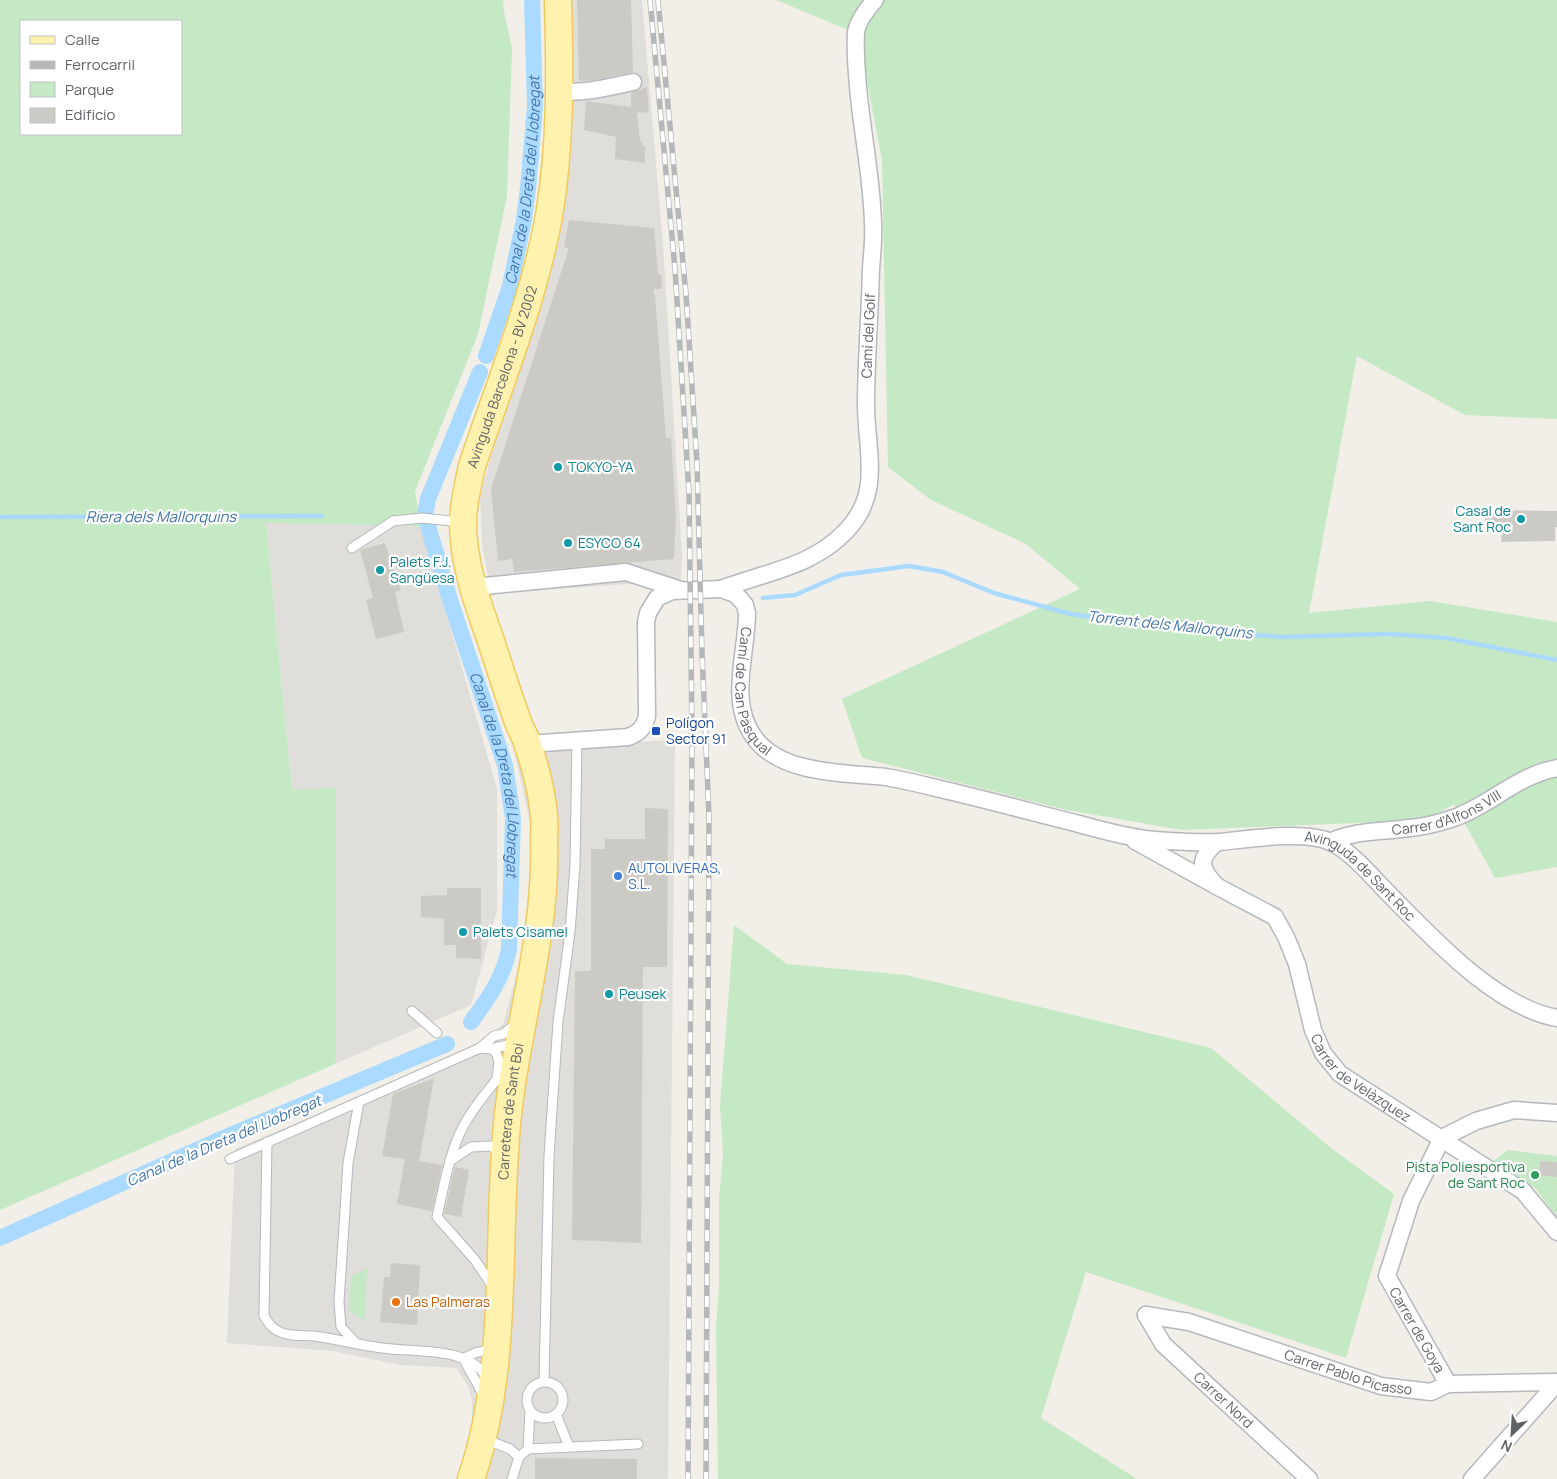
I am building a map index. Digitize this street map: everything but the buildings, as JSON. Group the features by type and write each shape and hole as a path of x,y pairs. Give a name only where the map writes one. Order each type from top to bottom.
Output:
{"main road":[{"name":"Avinguda Barcelona - BV 2002","path":"528,744 495,656 474,587 466,550 463,523 465,499 472,466 521,326 542,250 556,162 560,91 558,0"},
{"name":"Carretera de Sant Boi","path":"471,1479 482,1439 497,1348 504,1156 508,1111 538,932 545,863 544,818 539,785 528,744"}],"street":[{"name":"Camí del Golf","path":"721,589 751,578 795,566 820,552 846,531 856,518 864,504 869,488 871,472 866,406 873,224 859,106 856,31 861,19 875,0"},
{"path":"560,91 572,93 633,82"},
{"path":"474,587 626,572 681,590"},
{"path":"528,744 628,737 641,730 647,716 646,622 648,613 657,598 663,594 681,590 721,589"},
{"name":"Camí de Can Pasqual","path":"721,589 735,594 745,605 747,622 741,681 742,712 754,738 771,753 799,766 815,770 889,778 938,788 1127,836"},
{"name":"Carrer d'Alfons VIII","path":"1330,842 1346,835 1436,824 1454,818 1489,801 1520,780 1557,768"},
{"name":"Avinguda de Sant Roc","path":"1127,836 1167,842 1217,842 1258,838 1304,837 1330,842 1356,861 1415,921 1492,989 1523,1007 1545,1016 1557,1018"},
{"name":"Carrer de Velàzquez","path":"1127,836 1276,917 1297,964 1313,1030 1323,1053 1340,1074 1523,1191 1557,1232"},
{"name":"Carrer de Velàzquez","path":"1217,842 1204,856 1202,866 1205,873 1220,888"},
{"path":"1442,1138 1476,1121 1514,1110 1557,1113"},
{"name":"Carrer de Goya","path":"1442,1138 1412,1201 1386,1276 1448,1384"},
{"name":"Carrer Pablo Picasso","path":"1146,1315 1189,1322 1381,1386 1431,1392 1448,1384 1557,1383"},
{"name":"Carrer Nord","path":"1146,1315 1163,1344 1309,1479"},
{"path":"1472,1479 1557,1383"}],"lane":[{"path":"352,548 392,521 422,518 463,523"},
{"path":"544,1382 549,1156 558,1022 570,932 574,874 577,741"},
{"path":"412,1011 437,1033"},
{"path":"230,1159 480,1048 494,1036 502,1034 519,1040"},
{"path":"480,1048 491,1049 519,1040"},
{"path":"499,1298 475,1260 437,1217 450,1161 460,1134 497,1078 519,1040"},
{"path":"491,1049 496,1052 499,1062 497,1078"},
{"path":"355,1342 341,1327 340,1302 348,1163 359,1102"},
{"path":"267,1142 264,1316 274,1329 286,1335 355,1342 382,1348 433,1352 464,1358 479,1367 490,1398"},
{"path":"450,1161 471,1147 490,1146 504,1156"},
{"path":"464,1358 489,1348 497,1348"},
{"path":"464,1358 468,1370 490,1398"},
{"path":"544,1382 555,1385 562,1394 562,1404 556,1414 546,1418 540,1417 530,1410 527,1404 529,1392 538,1383 544,1382"},
{"path":"528,1450 530,1410"},
{"path":"556,1414 569,1447"},
{"path":"482,1439 510,1449 519,1457"},
{"path":"512,1479 519,1457 528,1450 638,1444"}],"shaded area":[{"path":"566,0 642,0 663,245 682,554 681,580 491,594 482,543 480,496 553,236"},
{"path":"266,523 421,526 497,789 497,910 471,1005 335,1064 335,789 292,790"},
{"path":"675,740 668,1479 456,1479 472,1435 472,1400 469,1388 456,1368 401,1365 332,1351 227,1343 235,1149 469,1051 503,1024 523,951 533,835 513,746 582,745"}],"green space":[{"path":"0,0 503,0 512,49 507,196 478,334 415,491 421,526 266,523 292,790 335,788 335,1064 0,1210"},
{"path":"776,0 1557,0 1557,419 1465,415 1357,356 1309,613 1430,601 1557,622 1557,867 1495,878 1454,804 1427,820 1182,830 1067,810 862,758 842,699 1080,589 1026,544 931,500 888,467 882,160 858,34"},
{"path":"734,925 787,964 906,975 1211,1048 1331,1148 1394,1194 1346,1358 1086,1272 1041,1418 1137,1479 718,1479 716,1327 719,1288 719,1199 723,1154 720,1105"},
{"name":"Pista Poliesportiva de Sant Roc","path":"1508,1150 1557,1156 1557,1217 1535,1188 1493,1161"},
{"path":"367,1268 365,1321 349,1311 351,1277"}],"waterway":[{"name":"Canal de la Dreta del Llobregat","path":"486,356 510,286 524,220 535,107 532,0"},
{"name":"Canal de la Dreta del Llobregat","path":"426,510 428,499 480,372"},
{"name":"Riera dels Mallorquins","path":"0,517 322,516"},
{"name":"Canal de la Dreta del Llobregat","path":"428,526 452,606 505,765 513,818 509,950 499,979 471,1022"},
{"name":"Torrent dels Mallorquins","path":"763,598 795,595 841,575 909,566 943,572 994,593 1071,614 1129,623 1203,632 1282,637 1389,634 1446,638 1557,660"},
{"name":"Canal de la Dreta del Llobregat","path":"0,1238 221,1139 447,1044"}],"railway":[{"path":"650,0 675,269 689,493 692,735 688,1479"},
{"path":"658,0 686,294 697,463 709,816 706,1479"}],"place":[{"name":"TOKYO-YA","path":"558,467"},
{"name":"Casal de Sant Roc","path":"1521,519"},
{"name":"ESYCO 64","path":"568,543"},
{"name":"Palets F.J. Sangüesa","path":"380,570"},
{"name":"Polígon Sector 91","path":"656,731"},
{"name":"AUTOLIVERAS, S.L.","path":"618,876"},
{"name":"Palets Cisamel","path":"463,932"},
{"name":"Peusek","path":"609,994"},
{"name":"Pista Poliesportiva de Sant Roc","path":"1535,1175"},
{"name":"Las Palmeras","path":"396,1302"}]}
